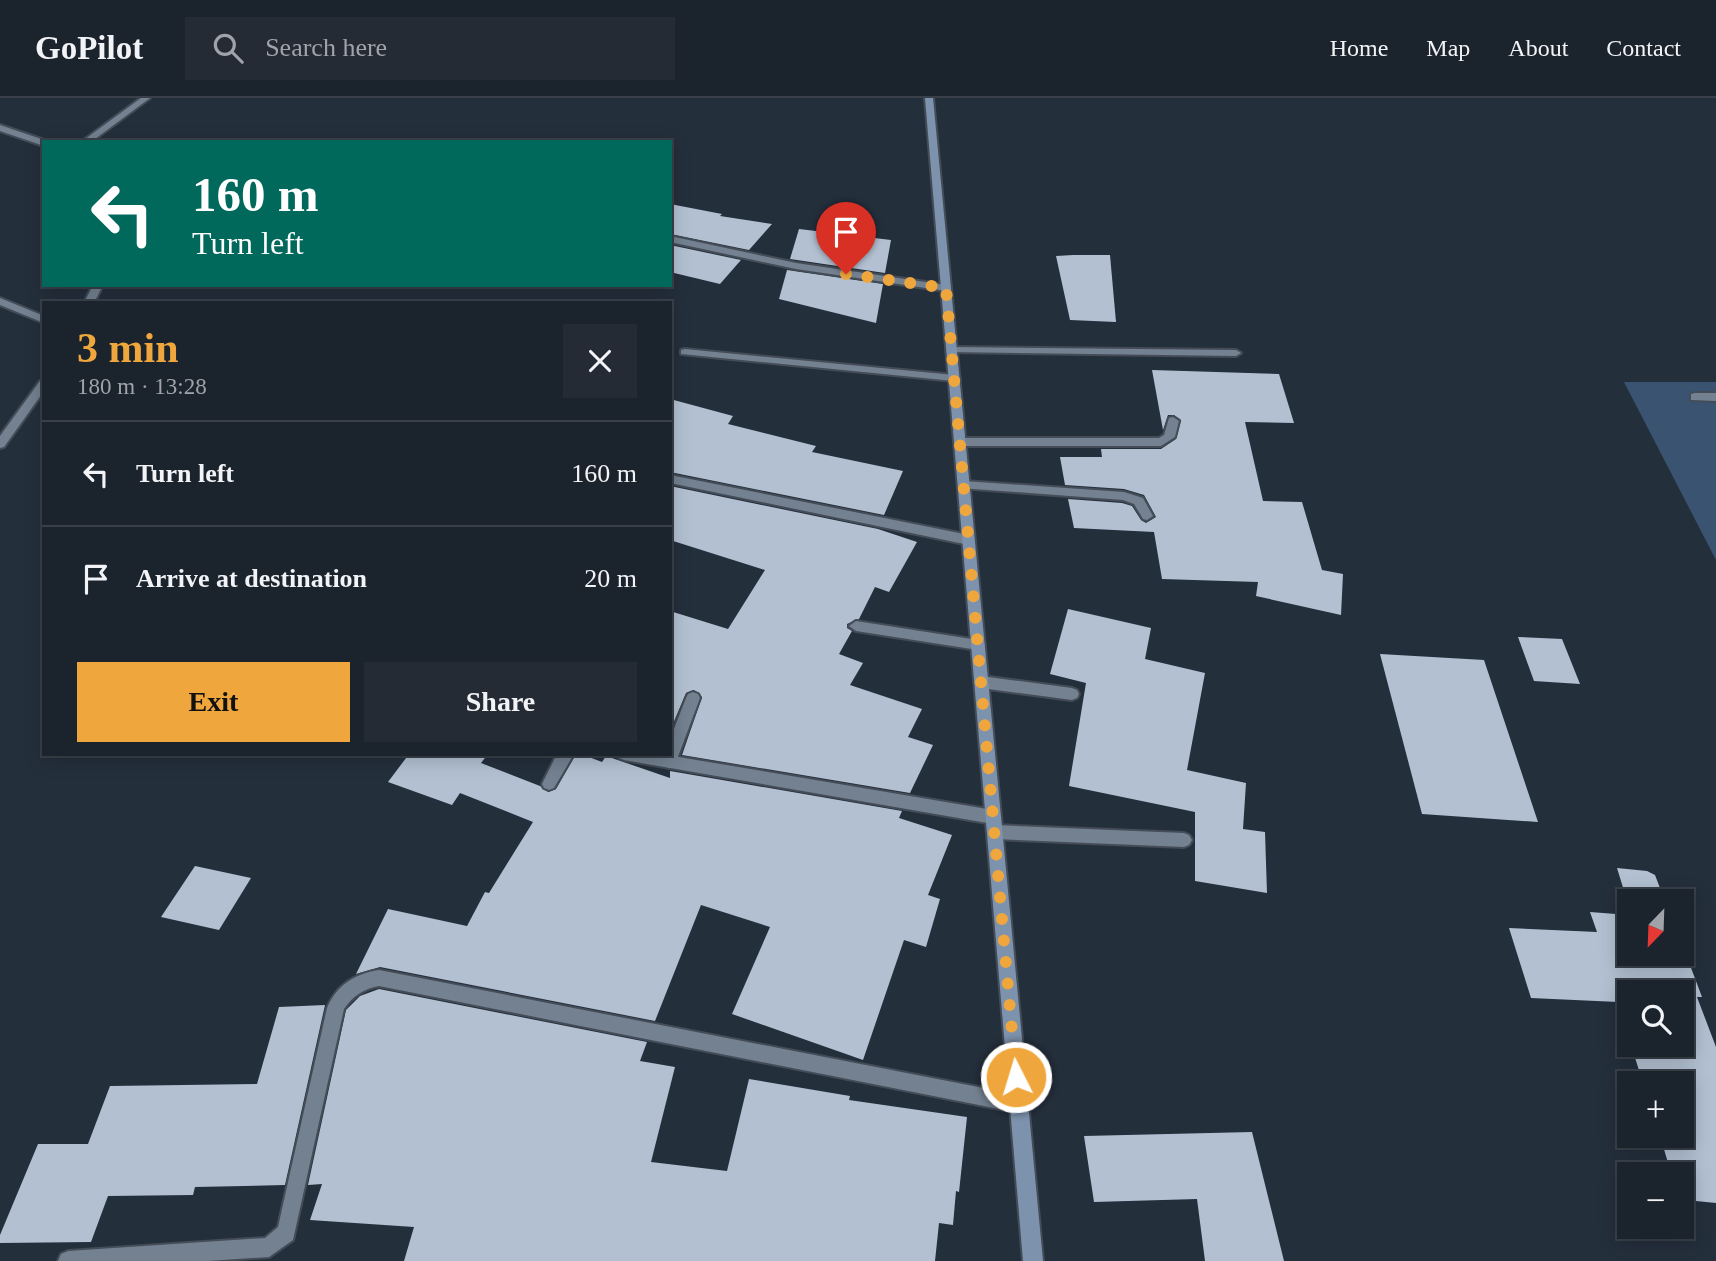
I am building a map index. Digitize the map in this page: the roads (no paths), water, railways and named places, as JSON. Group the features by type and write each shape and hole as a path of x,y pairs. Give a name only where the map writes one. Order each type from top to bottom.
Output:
{"main road":[{"path":"929,98 1033,1261"}],"street":[{"path":"88,140 146,98"},
{"path":"0,128 42,142"},
{"path":"672,239 796,266 946,288"},
{"path":"0,300 42,319"},
{"path":"951,350 1236,353"},
{"path":"685,352 954,378"},
{"path":"0,444 42,386"},
{"path":"1695,397 1716,397"},
{"path":"960,442 1161,442 1169,437 1173,421"},
{"path":"672,479 969,540"},
{"path":"964,485 1124,496 1139,501 1147,516"},
{"path":"856,626 978,645"},
{"path":"981,682 1072,694"},
{"path":"672,754 693,698"},
{"path":"550,784 564,756"},
{"path":"635,756 994,825 1184,840"},
{"path":"669,762 671,756"},
{"path":"68,1261 269,1247 286,1233 336,1008 346,991 368,979 393,980 1019,1104"}]}
